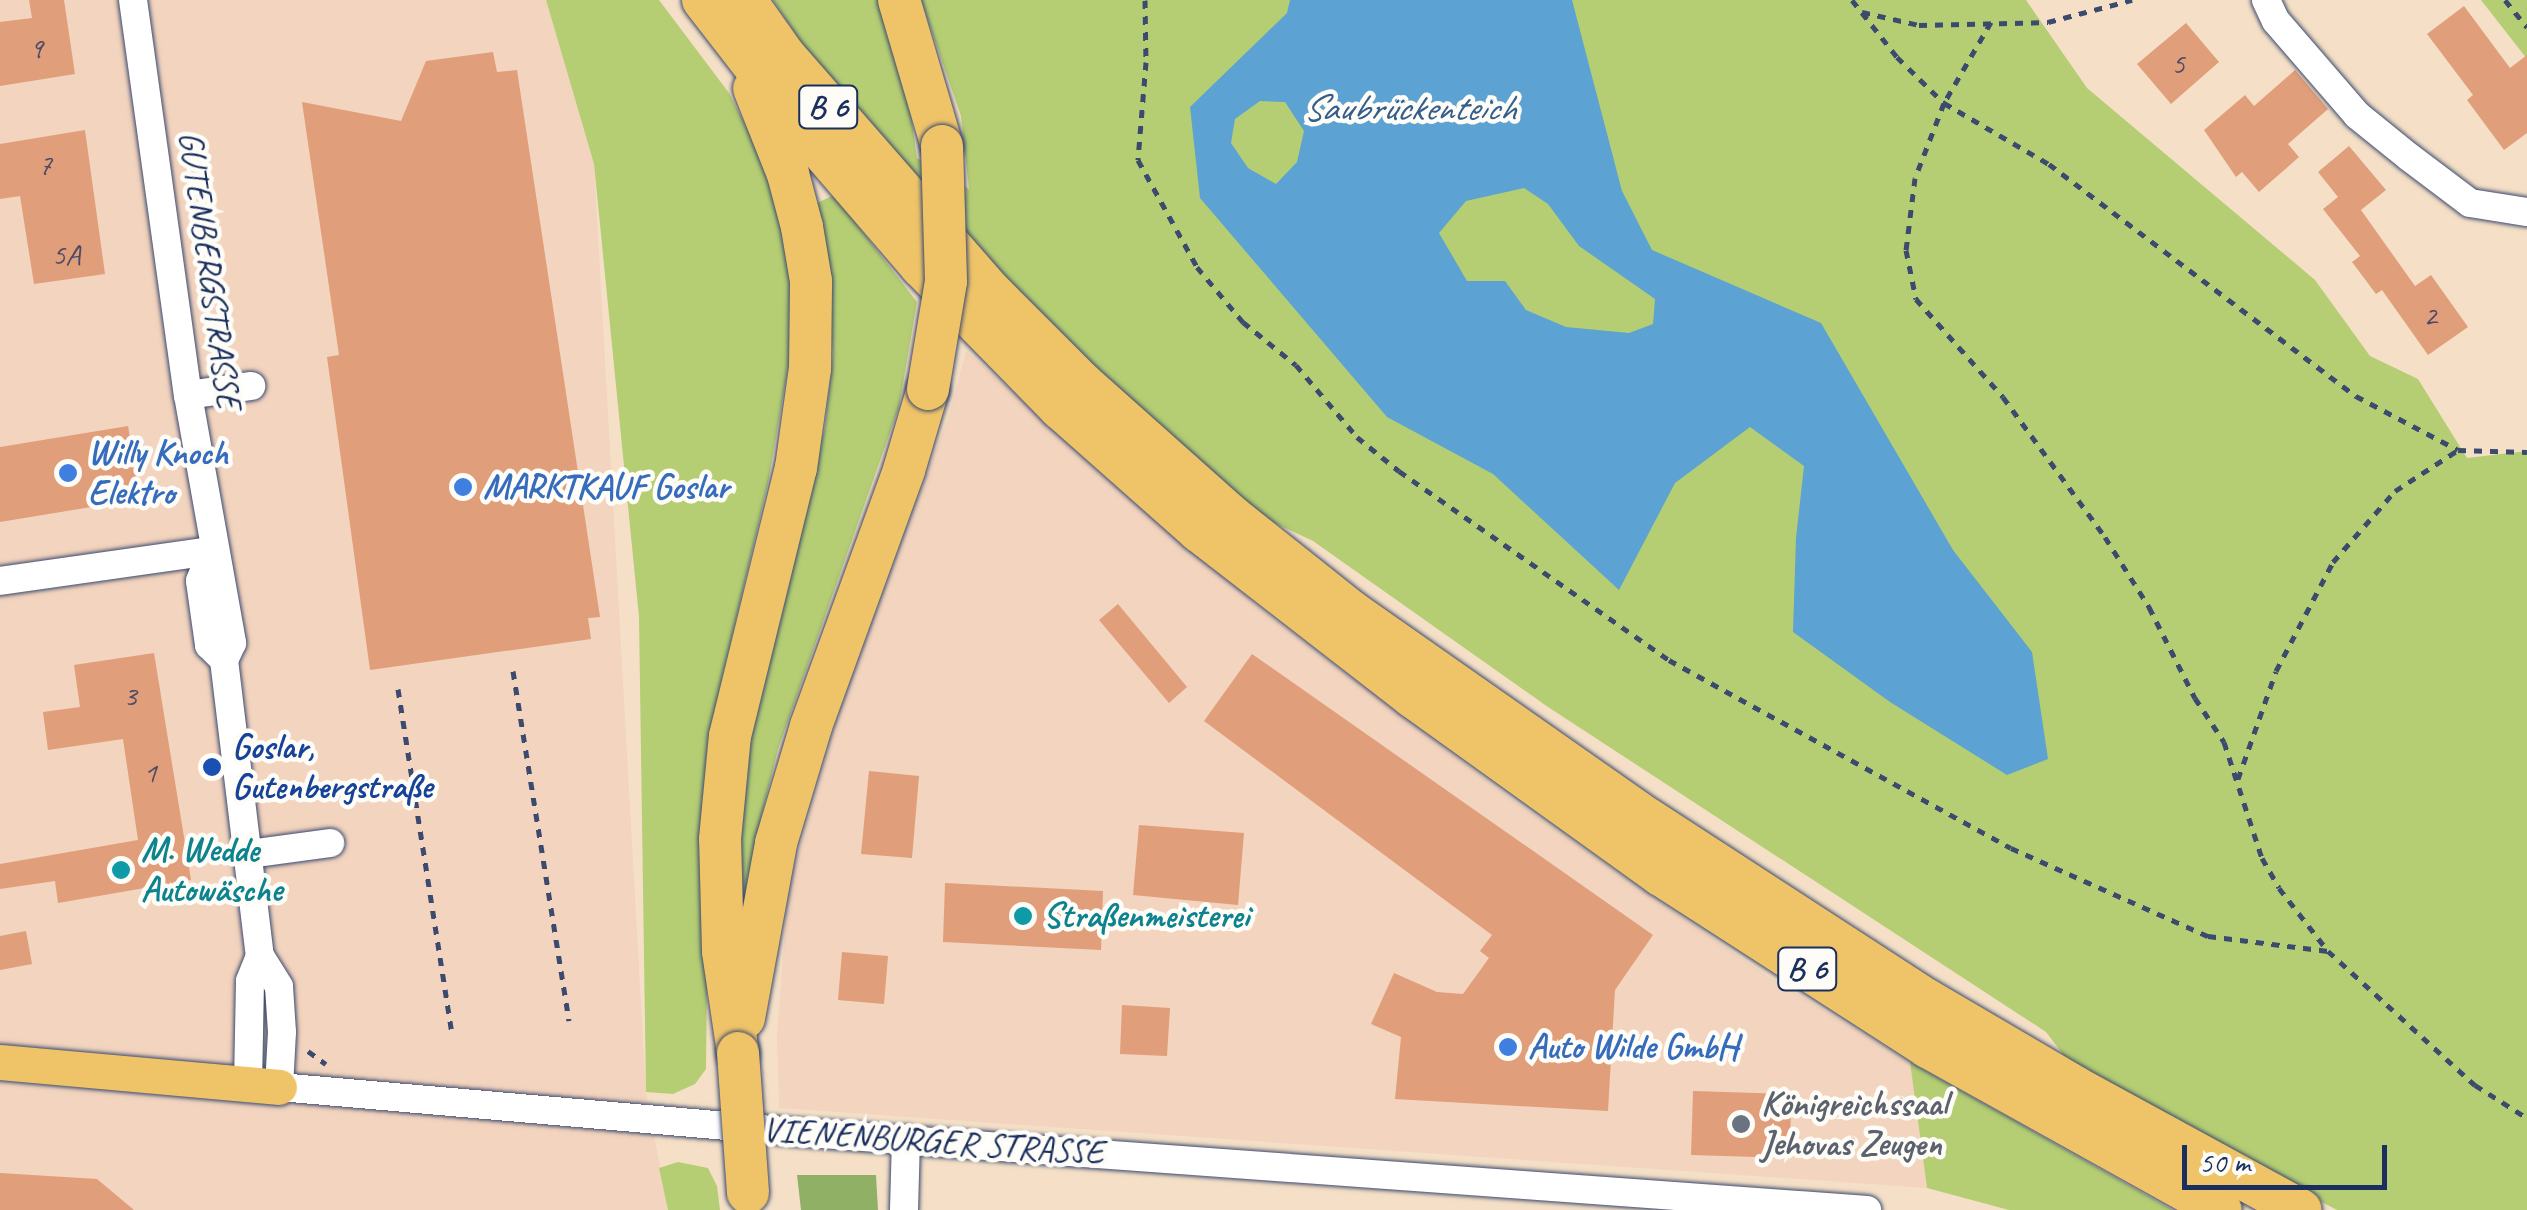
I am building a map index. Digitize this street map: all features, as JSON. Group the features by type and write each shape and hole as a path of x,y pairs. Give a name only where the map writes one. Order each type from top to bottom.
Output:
{"highway":[{"name":"B 6","path":"703,0 738,48 921,266 1060,408 1199,531 1336,639 1622,848 1894,1026 2222,1210"},
{"name":"B 6","path":"745,0 784,55 904,197 1004,306 1083,384 1186,476 1352,612 1633,809 1927,1000 2075,1087 2301,1210"},
{"path":"738,1052 781,826 810,726 904,470 928,389 946,281 942,146 900,0"},
{"path":"738,48 788,174 810,281 810,369 796,468 730,736 720,839 723,951 738,1052 748,1202"}],"main road":[{"name":"VIENENBURGER STRASSE","path":"0,1062 263,1085"}],"street":[{"name":"GUTENBERGSTRASSE","path":"133,0 188,395 212,550 224,577 232,643 224,660 260,956 250,981 263,1085"},
{"path":"2266,0 2276,22 2357,115 2470,203 2527,212"},
{"path":"188,395 251,386"},
{"path":"0,581 212,550"},
{"path":"249,854 330,842"},
{"name":"VIENENBURGER STRASSE","path":"263,1085 906,1139 1080,1140 1868,1210"},
{"path":"904,1210 906,1139"}],"path":[{"path":"1145,0 1146,62 1138,160 1196,267 1243,322 1296,365 1357,437 1399,471 1670,660 2011,848 2208,936 2328,951"},
{"path":"1852,0 1944,103 2048,164 2356,396 2458,450 2527,452"},
{"path":"1859,11 1918,25 2048,22 2132,0"},
{"path":"2505,0 2527,27"},
{"path":"1991,22 1944,103 1924,152 1908,214 1906,250 1916,298 2004,397 2105,536 2224,742 2262,858 2328,951 2475,1085 2527,1118"},
{"path":"2238,779 2276,671 2332,562 2395,491 2458,450"},
{"path":"513,671 568,1021"},
{"path":"398,689 452,1034"}],"shaded area":[{"path":"0,0 546,0 594,164 646,1092 668,1210 0,1210"},
{"path":"966,351 1261,609 1513,800 1769,977 1910,1062 1927,1188 779,1108 777,1035 788,889 854,660 949,416"}],"green space":[{"path":"546,0 659,0 729,93 769,171 790,244 793,339 768,483 710,730 706,1069 695,1084 673,1094 646,1092 639,617 594,164"},
{"path":"773,0 883,0 905,73 917,158 969,189 961,116 921,0 2026,0 2087,88 2315,280 2370,356 2418,379 2467,458 2527,451 2527,1210 2337,1210 2238,1158 2068,1061 2046,1032 1548,707 1313,541 1264,518 1134,406 972,246 802,44"},
{"path":"2481,0 2527,0 2527,59"},
{"path":"834,195 917,302 899,407 778,749 755,842 743,925 731,899 756,670 825,428 833,355 827,261 815,204"},
{"path":"1910,1062 2173,1210 2009,1210 1927,1188"},
{"path":"678,1162 708,1168 717,1186 720,1210 668,1210 659,1168"},
{"path":"797,1175 876,1175 878,1210 801,1210"}],"water":[{"name":"Saubrückenteich","path":"1290,0 1572,0 1622,191 1652,250 1821,323 1953,550 2032,652 2048,759 2007,775 1890,702 1793,632 1796,538 1804,466 1750,427 1675,483 1619,590 1493,474 1387,417 1200,198 1190,107 1287,13","holes":["1260,101 1285,102 1304,131 1297,162 1276,184 1248,168 1231,143 1235,119","1524,188 1548,204 1579,246 1655,299 1653,324 1629,333 1566,327 1526,310 1505,281 1467,281 1439,233 1466,201"]}],"building":[{"path":"29,0 64,0 75,74 0,86 0,22 32,18"},
{"path":"2464,6 2510,68 2527,55 2527,133 2504,150 2467,100 2473,95 2427,34"},
{"path":"2186,23 2219,62 2171,104 2137,64"},
{"name":"MARKTKAUF Goslar","path":"493,52 497,72 517,70 600,617 588,618 591,639 370,670 327,357 339,355 302,102 401,121 426,61"},
{"path":"2295,70 2328,109 2288,144 2299,157 2259,192 2242,172 2236,177 2204,130 2245,95 2254,106"},
{"path":"85,130 105,274 34,284 20,196 0,199 0,144"},
{"path":"2349,146 2386,190 2361,210 2415,286 2431,275 2468,327 2428,355 2382,290 2376,294 2352,262 2360,256 2323,209 2338,197 2318,172"},
{"name":"Willy Knoch Elektro","path":"128,426 140,499 0,522 0,447"},
{"path":"1118,604 1187,687 1169,703 1099,620"},
{"path":"154,653 191,880 58,903 55,881 0,889 0,864 138,840 123,739 48,750 43,712 80,707 74,665"},
{"path":"1252,654 1653,935 1615,990 1608,1111 1395,1099 1401,1037 1371,1024 1394,973 1437,992 1463,994 1489,958 1480,951 1492,935 1204,721"},
{"path":"869,771 919,776 912,858 861,854"},
{"path":"1139,825 1244,833 1238,905 1133,895"},
{"name":"Straßenmeisterei","path":"945,883 1103,891 1101,950 943,942"},
{"path":"26,931 32,964 0,970 0,936"},
{"path":"842,952 888,956 884,1004 838,1000"},
{"path":"1122,1005 1170,1008 1167,1056 1120,1054"},
{"name":"Königreichssaal Jehovas Zeugen","path":"1693,1091 1791,1094 1790,1158 1691,1155"},
{"path":"0,1173 97,1179 134,1210 0,1210"}],"place":[{"name":"Willy Knoch Elektro","path":"68,473"},
{"name":"MARKTKAUF Goslar","path":"463,487"},
{"name":"Goslar, Gutenbergstraße","path":"212,767"},
{"name":"M. Wedde Autowäsche","path":"121,870"},
{"name":"Straßenmeisterei","path":"1023,916"},
{"name":"Auto Wilde GmbH","path":"1508,1047"},
{"name":"Königreichssaal Jehovas Zeugen","path":"1741,1124"}]}
